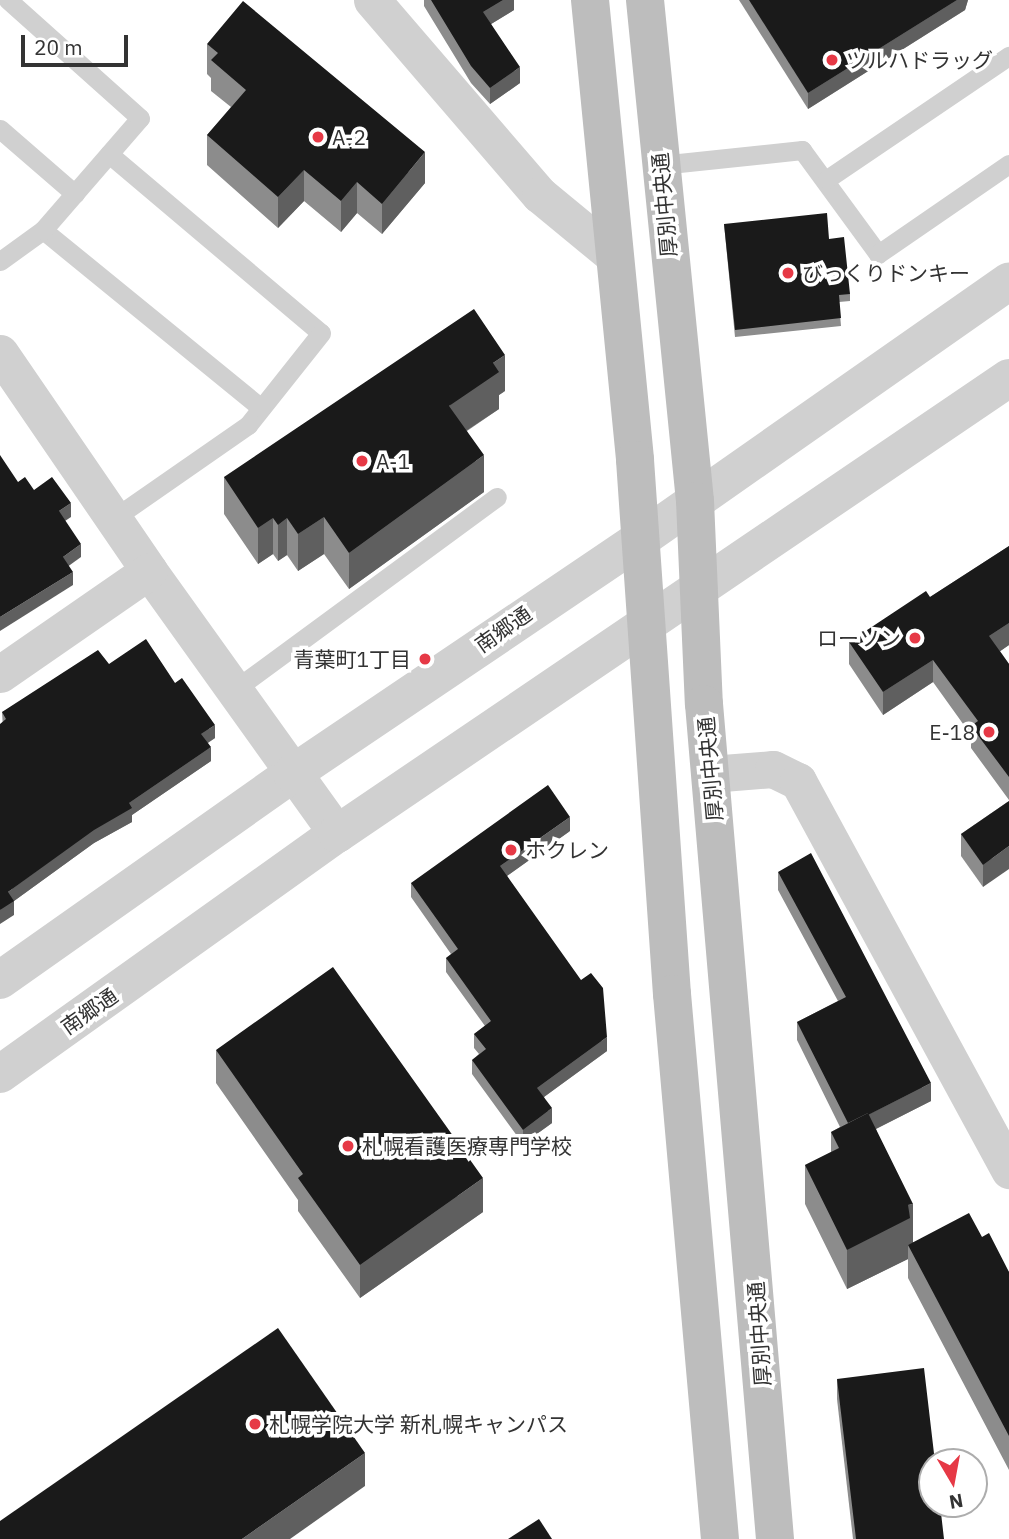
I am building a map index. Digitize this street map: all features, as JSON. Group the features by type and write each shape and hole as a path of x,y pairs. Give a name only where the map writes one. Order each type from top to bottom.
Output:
{"main road":[{"path":"590,0 641,539 672,995 720,1539"},
{"name":"厚別中央通","path":"645,0 695,501 710,774 775,1539"}],"street":[{"path":"372,0 540,195 614,256"},
{"name":"南郷通","path":"0,980 292,774 641,539 1009,281"},
{"path":"0,352 149,572 337,834"},
{"name":"南郷通","path":"0,1074 337,834 1009,378"},
{"path":"0,674 149,572"},
{"path":"710,774 773,769 798,781 1009,1170"}],"lane":[{"path":"0,261 43,230 140,118 8,0"},
{"path":"827,179 1009,56"},
{"path":"0,130 75,194"},
{"path":"660,165 802,150 827,179 878,254 1009,164"},
{"path":"109,154 321,333 248,425 113,519"},
{"path":"43,230 261,408"},
{"path":"234,690 497,497"}],"building":[{"path":"431,0 503,0 483,12 520,67 490,88 471,66"},
{"name":"ツルハドラッグ","path":"749,0 957,0 808,93"},
{"path":"243,1 425,152 382,204 357,182 341,201 304,170 278,197 207,135 246,90 211,60 218,53 207,44"},
{"name":"びっくりドンキー","path":"827,213 829,239 844,237 850,294 839,295 841,318 735,330 724,224"},
{"path":"474,309 505,355 493,363 499,372 449,406 484,455 349,553 324,517 298,534 287,518 278,525 273,518 258,528 224,477"},
{"path":"0,455 18,482 25,477 34,490 52,477 71,503 59,511 81,544 63,557 73,572 0,617"},
{"path":"1009,546 1009,623 989,636 1009,664 1009,777 971,726 978,721 933,660 883,692 849,642 926,591 930,597"},
{"path":"146,639 175,683 182,678 215,725 201,734 211,747 129,803 132,808 94,830 8,892 14,901 0,910 0,724 6,719 2,712 98,650 109,664"},
{"path":"548,785 570,817 500,866 581,980 591,973 603,988 607,1037 537,1088 552,1108 523,1130 472,1060 486,1049 474,1034 491,1021 446,958 458,949 411,883"},
{"path":"1009,801 1009,846 983,865 961,834"},
{"path":"811,853 931,1083 848,1123 797,1022 846,997 778,872"},
{"name":"札幌看護医療専門学校","path":"333,967 483,1178 360,1265 298,1178 303,1174 216,1050"},
{"path":"868,1113 913,1204 908,1205 910,1218 847,1250 805,1165 839,1148 831,1132"},
{"path":"969,1213 982,1237 989,1233 1009,1272 1009,1436 908,1245"},
{"name":"札幌学院大学 新札幌キャンパス","path":"278,1328 365,1453 242,1539 0,1539 0,1521"},
{"path":"924,1368 933,1448 918,1448 918,1518 942,1518 944,1539 856,1539 837,1379"},
{"path":"539,1519 552,1539 508,1539"}],"place":[{"name":"ツルハドラッグ","path":"832,60"},
{"name":"A-2","path":"318,137"},
{"name":"びっくりドンキー","path":"788,273"},
{"name":"A-1","path":"362,461"},
{"name":"ローソン","path":"915,638"},
{"name":"青葉町1丁目","path":"425,659"},
{"name":"E-18","path":"989,732"},
{"name":"ホクレン","path":"511,850"},
{"name":"札幌看護医療専門学校","path":"348,1146"},
{"name":"札幌学院大学 新札幌キャンパス","path":"255,1424"}]}
